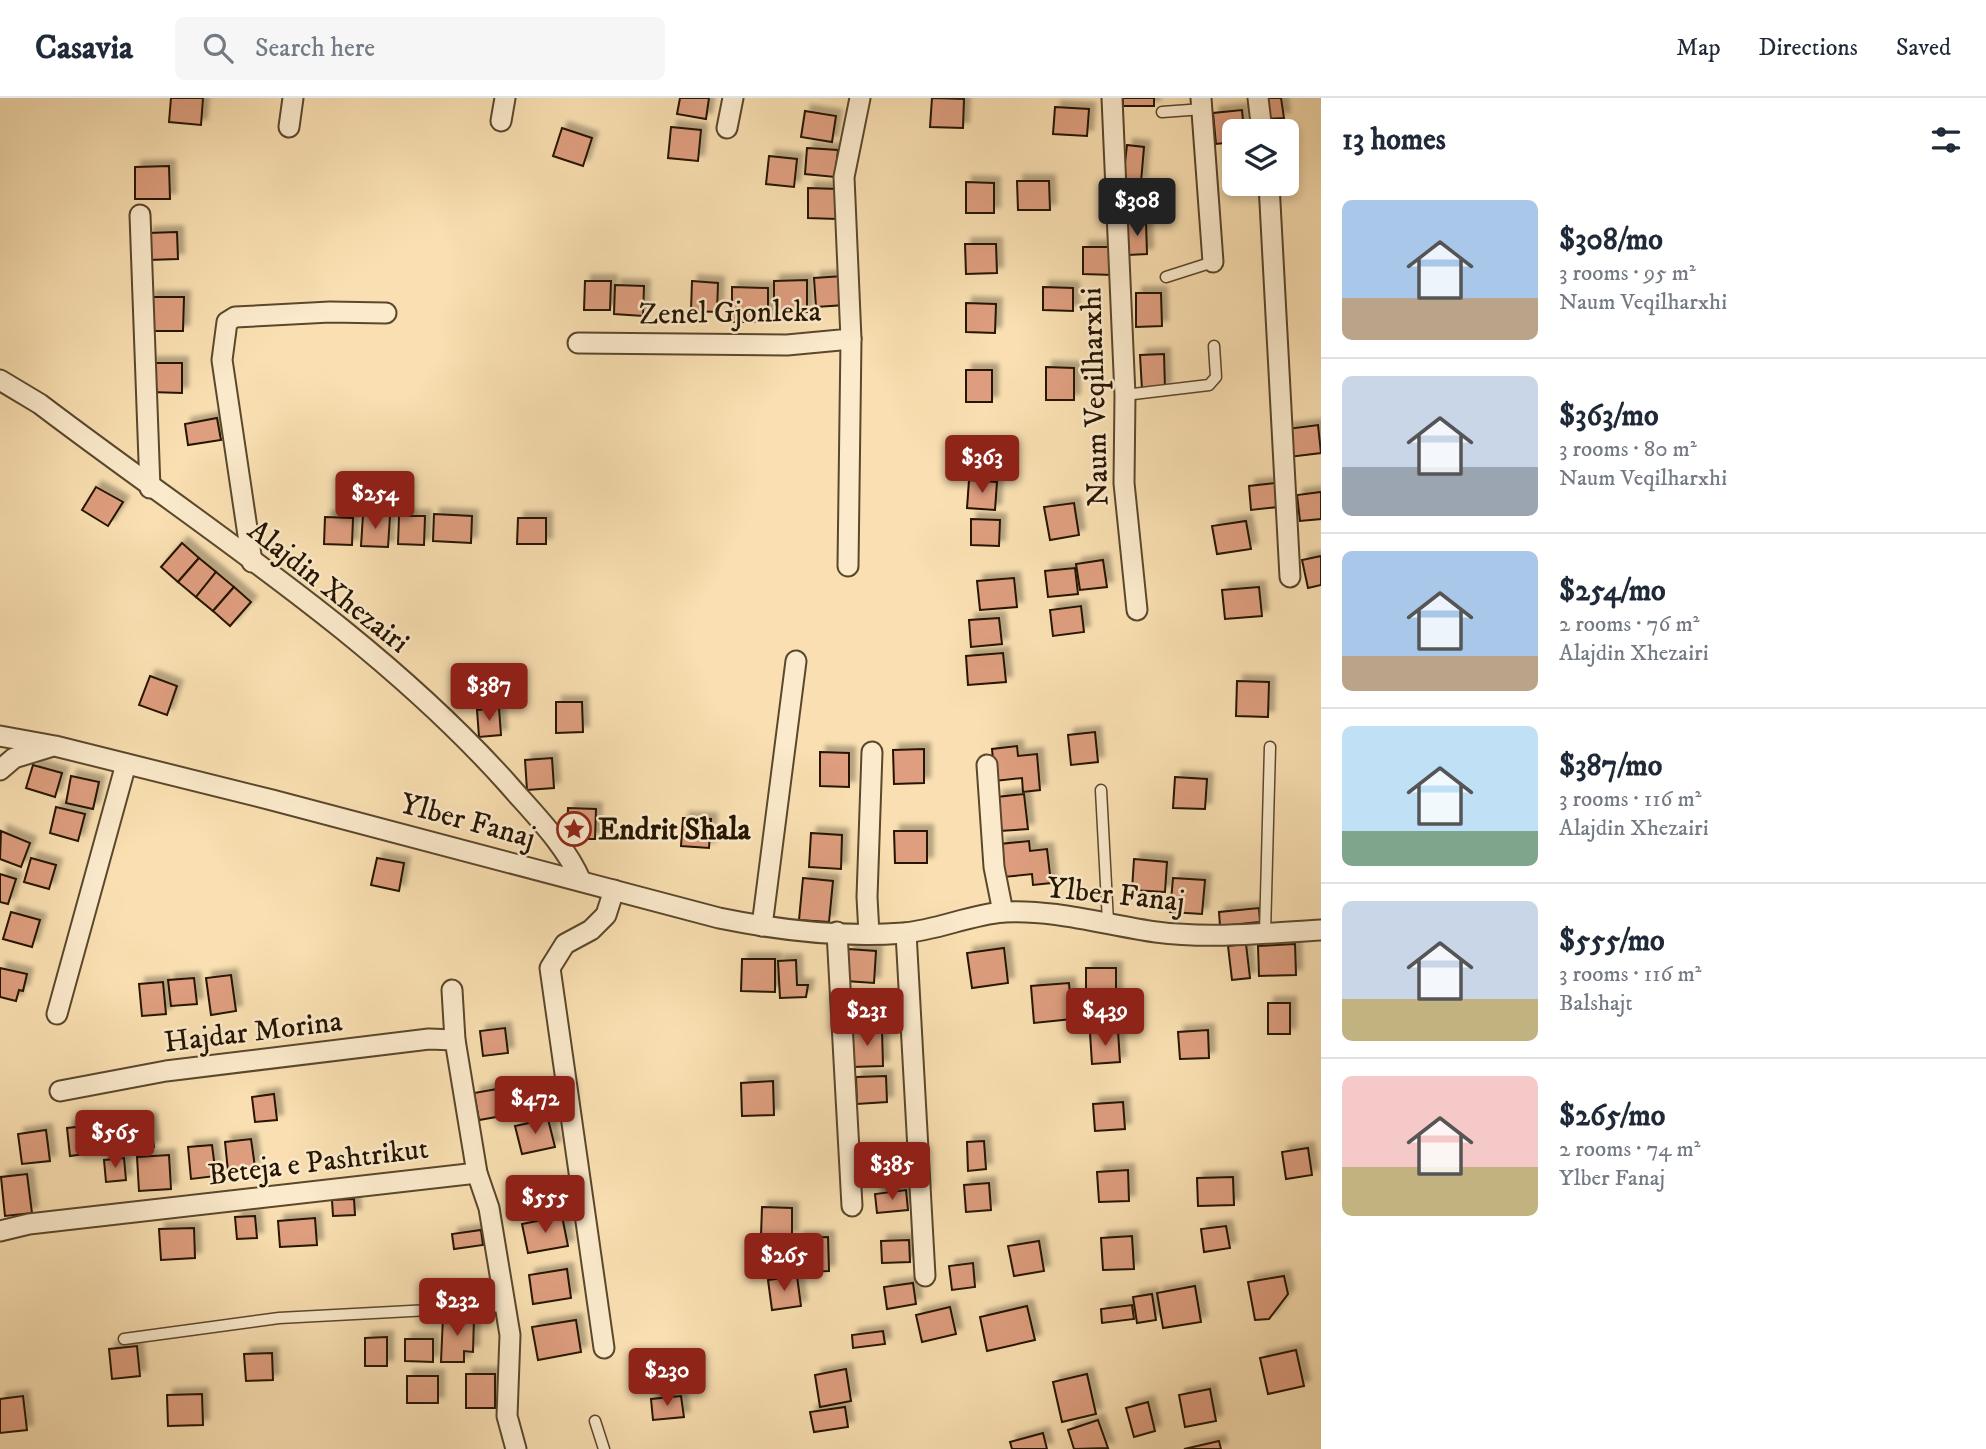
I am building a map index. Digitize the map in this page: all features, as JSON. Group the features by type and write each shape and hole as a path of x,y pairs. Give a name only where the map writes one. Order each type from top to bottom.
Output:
{"street":[{"path":"289,127 293,98"},
{"path":"501,121 505,98"},
{"path":"727,128 733,98"},
{"name":"Zenel Gjonleka","path":"578,343 787,345 851,339 844,177 860,98"},
{"name":"Naum Veqilharxhi","path":"1112,98 1125,395 1124,483 1137,610"},
{"path":"1258,98 1261,119"},
{"path":"1202,104 1213,262"},
{"path":"1270,196 1290,577"},
{"path":"140,215 150,488"},
{"path":"252,562 222,360 227,323 234,317 330,312 386,313"},
{"path":"848,566 851,339"},
{"name":"Alajdin Xhezairi","path":"0,380 40,404 150,488 331,619 410,687 488,762 567,853 581,880"},
{"path":"762,926 796,661"},
{"name":"Ylber Fanaj","path":"0,736 55,746 762,926 869,934 906,933 1003,912 1108,922 1158,932 1265,933 1321,930"},
{"path":"0,770 14,758 55,746"},
{"path":"869,934 867,897 872,752"},
{"path":"57,1014 126,764"},
{"path":"987,765 994,867 1003,912"},
{"path":"604,1348 550,968 565,944 591,930 606,915 614,890"},
{"path":"837,932 852,1206"},
{"path":"906,933 925,1276"},
{"path":"452,990 455,1040 477,1173 489,1208 510,1335 507,1416 516,1449"},
{"name":"Hajdar Morina","path":"60,1091 166,1070 429,1039 455,1040"},
{"name":"Beteja e Pashtrikut","path":"0,1231 29,1224 477,1173"}],"lane":[{"path":"1161,113 1202,104"},
{"path":"1166,277 1213,262"},
{"path":"1125,395 1209,385 1216,377 1213,346"},
{"path":"1265,933 1270,747"},
{"path":"1101,790 1108,922"},
{"path":"124,1339 279,1318 505,1306"},
{"path":"594,1421 604,1449"}],"building":[{"path":"171,98 203,98 201,125 169,122"},
{"path":"680,98 709,98 706,119 677,114"},
{"path":"932,98 964,99 963,128 930,127"},
{"path":"1123,98 1154,98 1154,106 1123,106"},
{"path":"1264,98 1281,98 1284,118 1266,119"},
{"path":"1055,107 1089,109 1087,136 1053,134"},
{"path":"1242,110 1243,119 1222,119 1222,143 1216,144 1213,113"},
{"path":"805,111 836,116 832,142 801,137"},
{"path":"671,127 701,130 698,161 668,158"},
{"path":"562,128 592,138 583,166 553,156"},
{"path":"1127,145 1144,147 1141,182 1123,180"},
{"path":"807,148 838,150 835,177 805,174"},
{"path":"769,156 797,159 794,187 766,184"},
{"path":"169,166 170,199 135,199 135,167"},
{"path":"1017,181 1049,181 1050,210 1018,210"},
{"path":"966,182 994,183 994,213 966,213"},
{"path":"1151,187 1153,204 1125,206 1123,189"},
{"path":"808,188 838,189 837,219 808,218"},
{"path":"1146,221 1147,254 1128,255 1127,222"},
{"path":"177,232 178,259 148,260 147,233"},
{"path":"965,244 996,244 997,273 966,274"},
{"path":"1083,247 1113,247 1113,275 1083,274"},
{"path":"844,276 845,305 816,307 814,278"},
{"path":"807,280 807,312 774,313 774,281"},
{"path":"585,281 611,281 610,310 584,310"},
{"path":"692,281 718,283 717,312 691,311"},
{"path":"615,285 644,286 643,316 614,314"},
{"path":"732,287 768,288 768,322 732,322"},
{"path":"1043,287 1073,288 1073,311 1043,310"},
{"path":"1136,293 1161,293 1162,326 1136,327"},
{"path":"149,297 184,297 183,331 149,331"},
{"path":"966,303 996,304 995,333 966,332"},
{"path":"1164,354 1165,389 1142,390 1140,355"},
{"path":"150,363 182,363 182,393 150,392"},
{"path":"1046,367 1074,368 1074,400 1046,400"},
{"path":"966,370 992,370 992,402 966,402"},
{"path":"217,418 221,440 188,445 185,424"},
{"path":"1318,425 1321,453 1289,457 1287,429"},
{"path":"969,480 997,482 995,510 967,508"},
{"path":"1275,483 1278,507 1251,510 1249,486"},
{"path":"96,487 123,502 108,526 82,510"},
{"path":"1321,492 1321,519 1300,521 1297,495"},
{"path":"1074,503 1079,535 1050,540 1044,507"},
{"path":"434,514 472,516 471,543 433,541"},
{"path":"363,515 390,516 388,547 361,546"},
{"path":"399,516 425,516 424,545 398,544"},
{"path":"325,517 353,518 352,545 324,544"},
{"path":"518,518 546,518 546,544 517,544"},
{"path":"971,519 1000,520 999,546 971,545"},
{"path":"1246,521 1251,549 1217,554 1212,526"},
{"path":"182,543 199,558 178,582 161,567"},
{"path":"1321,556 1321,585 1308,588 1302,560"},
{"path":"199,558 216,572 196,597 178,582"},
{"path":"1103,560 1107,587 1080,590 1076,564"},
{"path":"1075,568 1078,594 1048,597 1045,571"},
{"path":"216,572 234,587 213,611 196,597"},
{"path":"1014,578 1017,607 980,610 977,581"},
{"path":"234,587 251,602 230,626 213,611"},
{"path":"1259,587 1262,616 1225,619 1222,590"},
{"path":"1081,606 1084,632 1053,636 1050,610"},
{"path":"999,618 1002,644 971,647 969,620"},
{"path":"1003,653 1006,682 968,685 966,656"},
{"path":"150,676 177,686 167,715 139,705"},
{"path":"1237,681 1269,682 1268,717 1236,716"},
{"path":"556,702 582,702 583,732 556,733"},
{"path":"499,708 501,735 479,737 477,710"},
{"path":"1095,732 1098,762 1071,765 1068,735"},
{"path":"1017,746 1018,756 1037,754 1040,790 1023,792 1022,778 995,781 992,749"},
{"path":"924,749 924,783 894,784 893,750"},
{"path":"820,752 849,753 849,787 820,786"},
{"path":"552,758 554,788 527,790 525,760"},
{"path":"33,765 62,773 55,797 26,788"},
{"path":"71,776 99,782 93,809 66,803"},
{"path":"1175,777 1207,779 1205,809 1173,808"},
{"path":"1024,794 1028,829 1000,831 997,797"},
{"path":"56,807 85,814 78,841 50,833"},
{"path":"568,808 596,809 595,839 567,839"},
{"path":"683,818 711,819 709,848 681,846"},
{"path":"1,831 30,843 21,867 0,859"},
{"path":"894,831 927,831 927,863 895,863"},
{"path":"811,833 842,835 841,869 809,867"},
{"path":"1029,841 1030,851 1047,849 1051,883 1033,885 1032,874 1004,877 1000,844"},
{"path":"31,858 56,865 49,889 24,882"},
{"path":"377,858 404,863 399,891 371,885"},
{"path":"1134,859 1167,862 1165,892 1132,890"},
{"path":"0,874 16,879 8,904 0,902"},
{"path":"803,878 833,881 829,922 799,920"},
{"path":"1173,878 1205,880 1202,914 1170,912"},
{"path":"1259,908 1260,922 1220,926 1219,912"},
{"path":"11,912 40,920 32,947 3,939"},
{"path":"1246,944 1250,978 1232,980 1228,946"},
{"path":"1295,944 1296,975 1259,976 1258,946"},
{"path":"1004,948 1008,983 972,988 967,953"},
{"path":"848,949 876,951 874,983 846,981"},
{"path":"742,959 775,959 775,992 741,991"},
{"path":"796,960 797,985 808,985 806,997 780,998 778,961"},
{"path":"0,968 27,974 23,991 19,990 16,1001 0,997"},
{"path":"1086,968 1116,968 1116,999 1086,999"},
{"path":"231,975 236,1011 211,1015 206,978"},
{"path":"194,978 197,1004 171,1006 168,980"},
{"path":"163,982 166,1014 142,1016 139,984"},
{"path":"1069,983 1072,1019 1034,1023 1031,986"},
{"path":"1268,1003 1290,1003 1290,1034 1268,1034"},
{"path":"505,1028 508,1053 483,1056 480,1031"},
{"path":"882,1029 883,1066 852,1067 850,1030"},
{"path":"1208,1030 1209,1058 1180,1059 1178,1032"},
{"path":"1118,1031 1120,1062 1092,1064 1090,1033"},
{"path":"886,1076 887,1102 857,1104 856,1077"},
{"path":"773,1081 774,1115 742,1116 741,1083"},
{"path":"503,1088 508,1115 479,1120 474,1093"},
{"path":"274,1094 277,1120 255,1122 252,1097"},
{"path":"1123,1102 1125,1129 1095,1131 1093,1104"},
{"path":"150,1119 154,1147 122,1152 118,1124"},
{"path":"548,1119 555,1147 522,1154 515,1126"},
{"path":"96,1125 99,1152 70,1156 67,1128"},
{"path":"46,1130 50,1161 22,1164 18,1134"},
{"path":"251,1139 255,1167 228,1171 225,1142"},
{"path":"984,1141 986,1169 968,1171 967,1142"},
{"path":"212,1145 216,1176 191,1179 188,1147"},
{"path":"1308,1148 1312,1175 1286,1179 1282,1152"},
{"path":"169,1155 171,1189 139,1191 137,1157"},
{"path":"124,1158 126,1180 106,1182 104,1160"},
{"path":"1128,1170 1129,1201 1099,1202 1097,1172"},
{"path":"27,1174 32,1213 5,1216 1,1177"},
{"path":"1233,1177 1234,1205 1198,1206 1197,1178"},
{"path":"989,1183 991,1210 966,1212 964,1185"},
{"path":"906,1190 908,1210 877,1213 875,1194"},
{"path":"354,1199 355,1215 333,1216 332,1200"},
{"path":"762,1207 792,1208 792,1236 761,1236"},
{"path":"255,1216 257,1238 237,1239 235,1217"},
{"path":"562,1216 568,1246 528,1253 522,1224"},
{"path":"315,1218 317,1245 280,1247 278,1221"},
{"path":"1226,1226 1230,1248 1204,1252 1201,1229"},
{"path":"194,1228 195,1258 161,1260 159,1229"},
{"path":"481,1230 483,1245 454,1249 452,1234"},
{"path":"1132,1236 1134,1269 1103,1270 1101,1238"},
{"path":"828,1237 829,1271 799,1272 798,1238"},
{"path":"909,1240 910,1262 882,1263 881,1241"},
{"path":"1039,1241 1044,1271 1014,1276 1008,1246"},
{"path":"973,1263 975,1287 952,1290 949,1266"},
{"path":"567,1269 571,1298 533,1304 529,1275"},
{"path":"797,1276 801,1306 772,1310 768,1280"},
{"path":"1284,1276 1288,1294 1269,1319 1255,1320 1248,1282"},
{"path":"913,1283 916,1304 887,1309 884,1287"},
{"path":"1195,1286 1201,1322 1163,1328 1157,1293"},
{"path":"1152,1294 1156,1320 1137,1323 1133,1297"},
{"path":"1132,1305 1134,1319 1102,1323 1101,1309"},
{"path":"1027,1306 1035,1340 987,1351 980,1317"},
{"path":"950,1307 956,1334 922,1342 916,1315"},
{"path":"443,1316 474,1317 473,1352 464,1351 464,1362 441,1362"},
{"path":"576,1320 581,1352 538,1360 532,1327"},
{"path":"883,1331 885,1344 853,1348 852,1335"},
{"path":"387,1337 387,1366 365,1366 365,1338"},
{"path":"405,1339 433,1339 433,1362 405,1361"},
{"path":"137,1346 140,1376 112,1379 109,1349"},
{"path":"1296,1350 1304,1386 1268,1394 1260,1358"},
{"path":"272,1353 273,1380 246,1381 244,1354"},
{"path":"846,1369 851,1401 820,1407 815,1375"},
{"path":"466,1374 495,1374 495,1408 466,1408"},
{"path":"1087,1374 1096,1414 1062,1422 1053,1382"},
{"path":"407,1376 438,1376 438,1403 407,1403"},
{"path":"1210,1389 1216,1421 1185,1427 1179,1395"},
{"path":"202,1394 203,1425 168,1426 167,1395"},
{"path":"23,1396 27,1430 0,1433 0,1399"},
{"path":"681,1396 684,1417 653,1420 651,1399"},
{"path":"1148,1402 1155,1431 1134,1437 1126,1408"},
{"path":"845,1407 848,1427 814,1432 810,1412"},
{"path":"1098,1420 1108,1448 1074,1449 1068,1430"},
{"path":"1043,1433 1047,1449 1012,1449 1010,1442"},
{"path":"1219,1441 1221,1449 1184,1449"}],"place":[{"name":"Endrit Shala","path":"574,829"}]}
